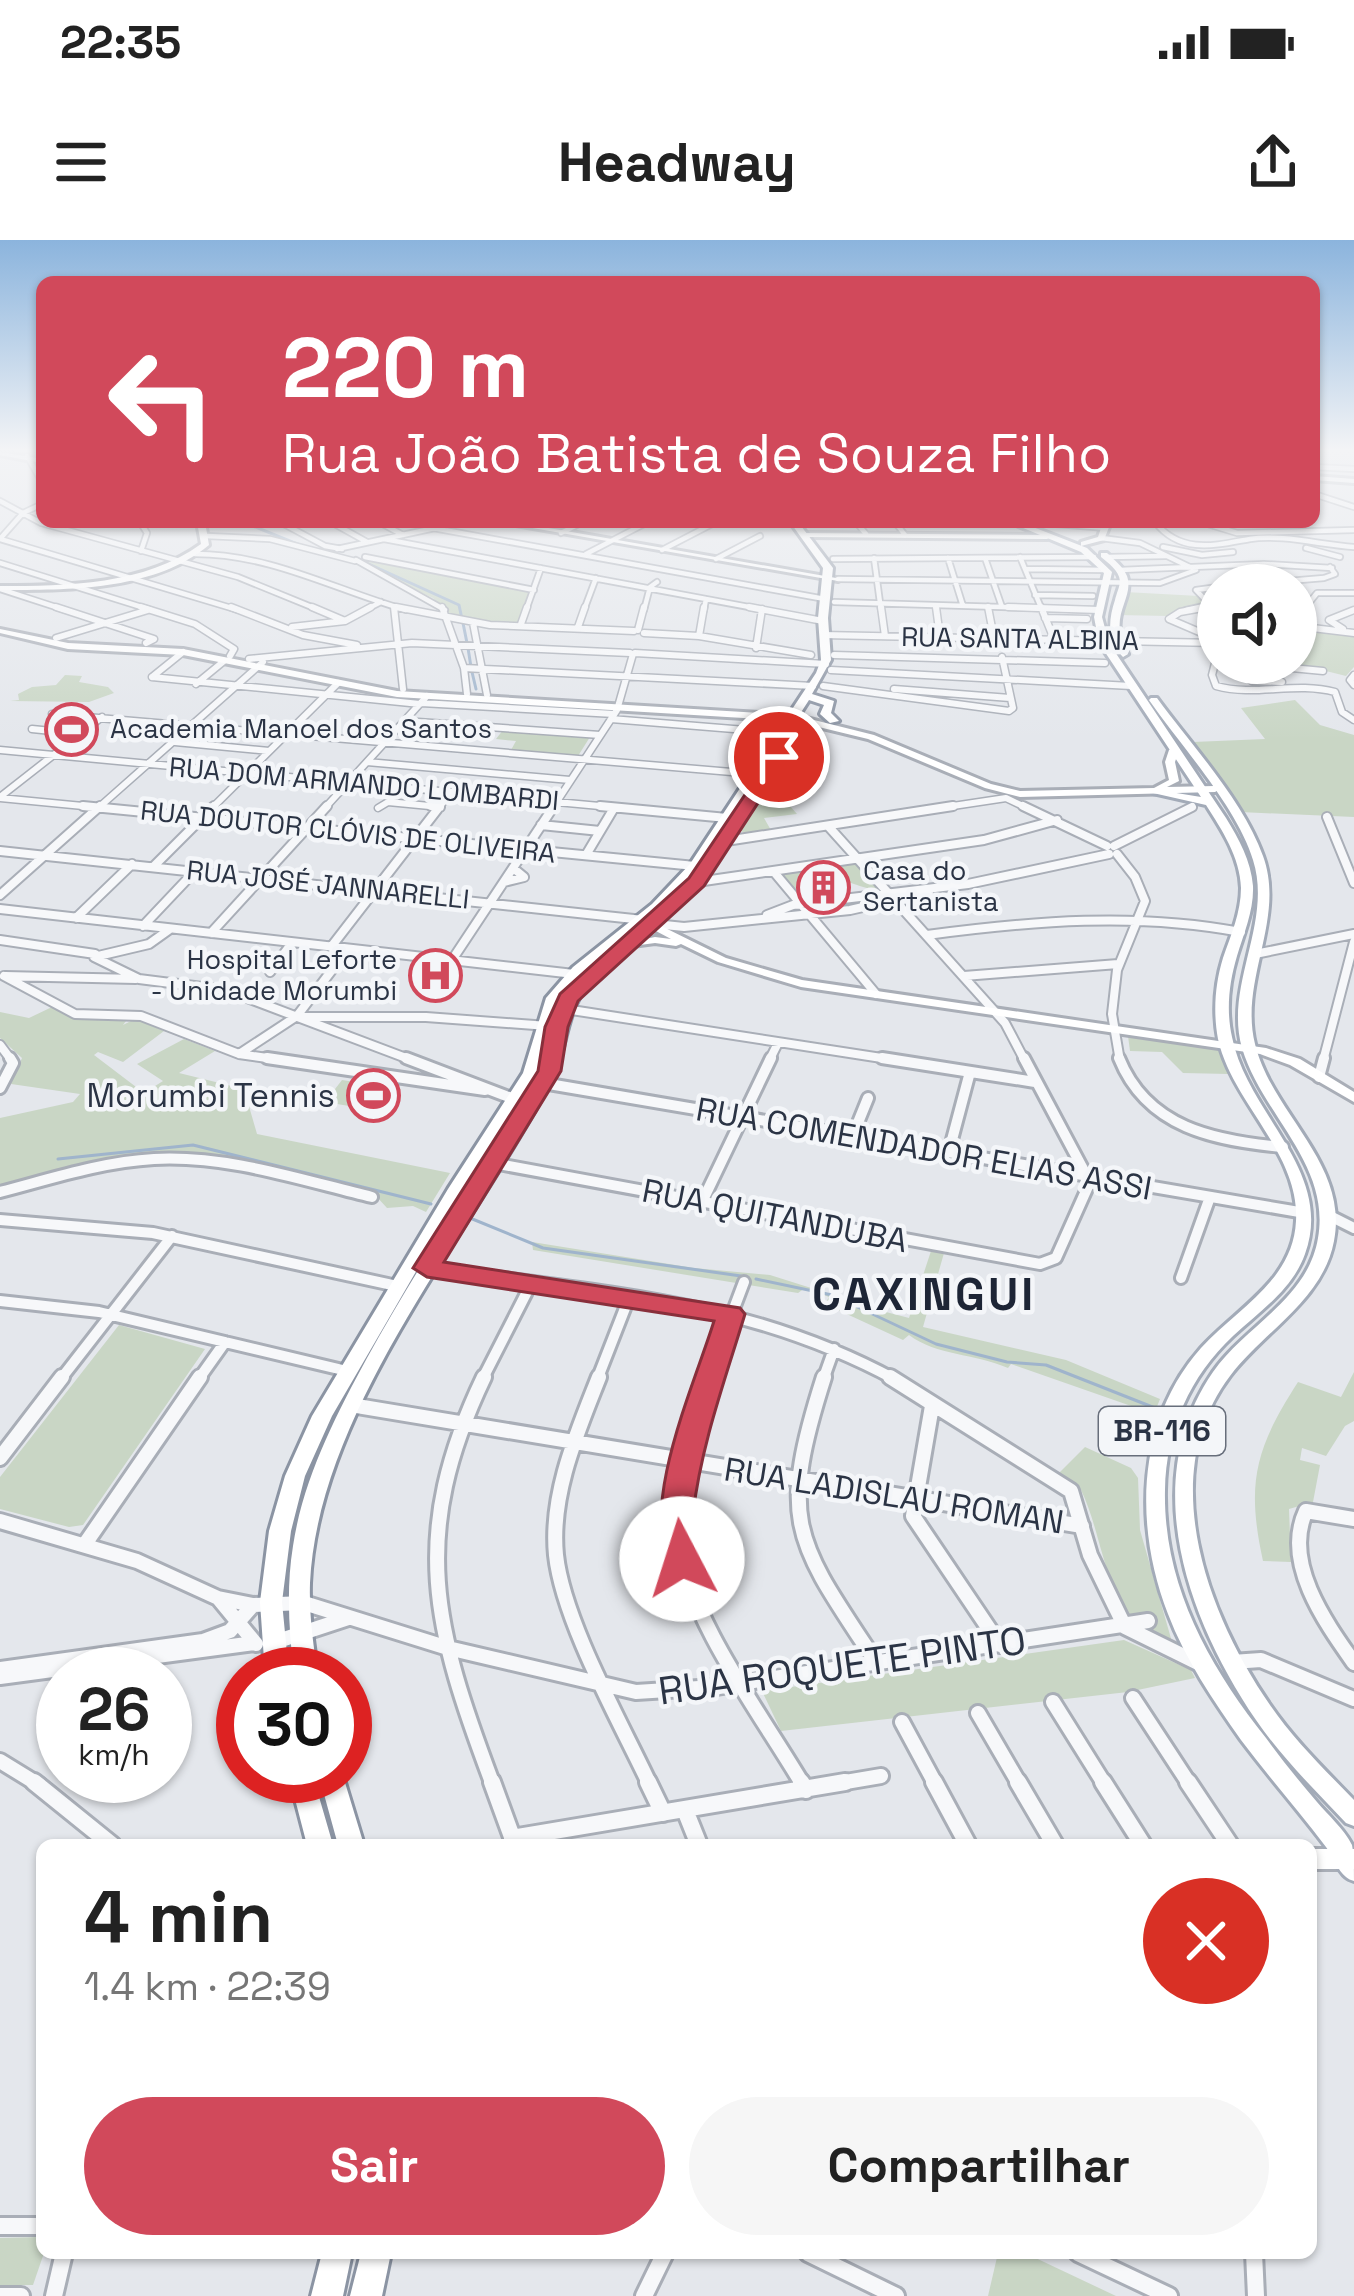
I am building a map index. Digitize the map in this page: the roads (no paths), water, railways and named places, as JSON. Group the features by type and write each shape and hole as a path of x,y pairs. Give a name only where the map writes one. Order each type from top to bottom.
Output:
{"highway":[{"path":"816,548 833,579"},
{"path":"821,548 832,559 833,579 823,621 827,635"},
{"path":"266,1647 262,1604 295,1476 347,1371 534,1066 554,1020 592,974 629,945 726,841 815,691 829,600"},
{"path":"815,691 830,703 825,714 833,721"},
{"path":"696,874 755,775 800,716"},
{"path":"301,1647 298,1602 311,1502 325,1458 427,1268 543,1083 552,1062 553,998 574,974 649,922"},
{"path":"308,1803 318,1839"},
{"path":"339,1803 349,1839"},
{"path":"327,2296 336,2259"},
{"path":"366,2296 375,2259"}],"main road":[{"path":"0,589 74,585 130,575 178,561 202,548"},
{"path":"650,548 833,579"},
{"path":"0,627 56,638 149,641 403,689 616,710 800,716 833,721 1020,788 1163,787 1175,778 1174,750 1131,686 1110,640 1099,610 1109,583 1106,570 1094,557 1073,548"},
{"path":"1092,548 1107,556 1125,583 1110,640 1208,789 1256,850 1264,874 1266,909 1245,986 1250,1049 1269,1094 1316,1168 1328,1215"},
{"path":"0,627 68,646 183,652 249,659 261,665"},
{"path":"301,673 422,701 550,701"},
{"path":"800,716 874,735 1012,793 1208,789"},
{"path":"1177,765 1208,789 1246,873 1248,905 1223,986 1226,1044 1298,1176 1305,1213"},
{"path":"649,922 691,947 770,976 1250,1049 1287,1058 1354,1098"},
{"path":"629,945 655,940 691,947"},
{"name":"BR-116","path":"1305,1213 1297,1253 1287,1273 1194,1367 1160,1440 1154,1469 1159,1550 1168,1586 1204,1667 1238,1719 1352,1862"},
{"name":"BR-116","path":"1328,1215 1327,1241 1309,1282 1220,1376 1201,1411 1186,1459 1185,1526 1193,1563 1232,1662 1265,1716 1354,1816"},
{"path":"1317,1859 1352,1862"}],"street":[{"path":"35,548 196,594 282,627 357,645"},
{"path":"131,548 242,580 345,620"},
{"path":"308,548 534,590"},
{"path":"337,549 342,548"},
{"path":"428,548 823,621"},
{"path":"544,548 829,600 1099,610"},
{"path":"583,555 597,548"},
{"path":"662,550 666,548"},
{"path":"716,559 737,548"},
{"path":"1149,548 1196,568"},
{"path":"1171,548 1207,555 1249,548"},
{"path":"1314,548 1340,556"},
{"path":"337,549 433,598 452,620 466,694"},
{"path":"199,553 272,560 394,608 473,623 699,636 823,660 1006,680 1131,686"},
{"path":"1107,556 1169,556"},
{"path":"1020,557 1054,639"},
{"path":"832,559 1094,557"},
{"path":"874,558 885,636"},
{"path":"910,558 923,605"},
{"path":"948,558 963,606"},
{"path":"985,558 1002,607"},
{"path":"1317,580 1335,574 1320,562"},
{"path":"0,563 215,633 231,646 227,658 196,684"},
{"path":"551,570 564,563"},
{"path":"1120,570 1264,564 1332,568"},
{"path":"833,579 1172,582 1196,568"},
{"path":"1026,569 1106,570"},
{"path":"521,624 540,571"},
{"path":"578,627 596,578"},
{"path":"452,960 616,710 650,589 658,582"},
{"path":"0,589 149,641 164,641"},
{"path":"11,593 24,589"},
{"path":"1317,592 1354,592"},
{"path":"1035,595 1093,596"},
{"path":"699,636 706,599"},
{"path":"282,627 345,620 381,602"},
{"path":"935,605 940,637"},
{"path":"988,607 994,638"},
{"path":"394,608 403,689"},
{"path":"1197,608 1179,611 1169,620 1197,634"},
{"path":"56,638 152,609"},
{"path":"753,659 762,609"},
{"path":"1354,610 1329,620 1354,633"},
{"path":"1045,618 1088,619"},
{"path":"473,623 487,695"},
{"path":"1317,629 1354,633"},
{"name":"RUA SANTA ALBINA","path":"827,635 1197,644"},
{"path":"249,659 357,645 458,644 753,659 1002,657 1106,663"},
{"path":"183,652 152,677 326,695 616,710 783,733"},
{"path":"464,668 878,694 1004,711 1013,708 1002,657"},
{"path":"0,896 261,665"},
{"path":"1323,670 1281,667 1241,673 1252,681 1335,692 1342,712 1354,719"},
{"path":"1354,675 1350,680 1354,685"},
{"path":"153,866 338,683"},
{"path":"1216,684 1245,692 1296,687"},
{"path":"878,694 895,689 1010,698"},
{"path":"212,933 422,701"},
{"path":"52,714 755,775"},
{"path":"0,797 102,717"},
{"path":"404,721 600,735"},
{"path":"32,729 81,734"},
{"path":"175,742 269,751"},
{"name":"RUA DOM ARMANDO LOMBARDI","path":"0,750 727,818"},
{"path":"367,762 570,780"},
{"path":"0,782 17,784"},
{"path":"332,947 452,791"},
{"name":"RUA DOUTOR CLÓVIS DE OLIVEIRA","path":"0,797 586,855 696,874 775,872 859,860 984,839 1057,820"},
{"path":"726,841 1002,799 1022,802 1112,850 1142,890 1144,909 1118,964 1113,1028 1124,1078 1161,1119 1220,1141 1282,1147"},
{"path":"378,808 388,802 440,807"},
{"path":"767,915 802,904 1018,876 1112,850 1192,807"},
{"path":"586,855 614,808"},
{"path":"1327,817 1351,864 1354,883"},
{"path":"541,825 600,831"},
{"path":"829,827 1005,1023 1087,1176"},
{"name":"RUA JOSÉ JANNARELLI","path":"0,850 491,902 688,928"},
{"path":"76,918 132,865"},
{"path":"143,926 195,871"},
{"path":"775,872 876,994"},
{"path":"673,937 688,928 896,901 937,888"},
{"path":"0,909 574,974"},
{"path":"927,935 1043,922 1138,922 1241,932"},
{"path":"0,940 95,954 148,947 170,929"},
{"path":"1255,954 1354,938 1319,1077"},
{"path":"269,972 292,943"},
{"path":"239,1054 299,1017 348,949"},
{"path":"95,954 140,979"},
{"path":"964,976 1118,964"},
{"path":"2,976 140,979 219,988 514,1099"},
{"path":"2,976 75,1013 141,1016 239,1054 474,1091 489,1088"},
{"path":"1342,993 1354,1000"},
{"path":"1005,1023 1018,1014"},
{"path":"362,1041 374,1016"},
{"path":"362,1041 387,1016"},
{"path":"299,1017 554,1020 778,1043 1035,1082"},
{"path":"702,1202 778,1043"},
{"path":"0,1045 13,1063 0,1088"},
{"path":"950,1151 970,1072"},
{"name":"RUA COMENDADOR ELIAS ASSI","path":"543,1083 1305,1213"},
{"path":"853,1135 868,1098"},
{"path":"0,1192 125,1162 172,1158 224,1163 372,1197"},
{"name":"RUA QUITANDUBA","path":"492,1163 1040,1264 1056,1258 1090,1182 1087,1176"},
{"path":"1180,1278 1210,1197"},
{"path":"1328,1215 1354,1228"},
{"path":"0,1220 172,1236 397,1286"},
{"path":"0,1458 172,1236"},
{"path":"427,1268 730,1314 835,1349 1071,1491 1090,1555 1125,1627 1204,1667"},
{"path":"743,1282 685,1461 676,1511 677,1539 698,1597 806,1790"},
{"path":"513,1839 448,1648 436,1579 435,1535 442,1483 531,1284"},
{"path":"629,1298 559,1490 556,1556 581,1641 664,1814"},
{"path":"0,1301 109,1314 347,1371"},
{"path":"85,1544 225,1342"},
{"path":"835,1349 800,1480 796,1517 802,1540 876,1662"},
{"name":"RUA LADISLAU ROMAN","path":"351,1405 1082,1526"},
{"path":"932,1406 913,1499 917,1525 1000,1645"},
{"path":"1354,1519 1306,1510 1298,1521 1297,1538 1310,1586 1354,1663"},
{"name":"RUA ROQUETE PINTO","path":"0,1521 85,1544 218,1598 262,1604 298,1602 448,1648 607,1687 675,1691 1148,1621"},
{"path":"218,1598 264,1643"},
{"path":"0,1673 203,1641 239,1623 262,1604"},
{"path":"0,1673 264,1643 351,1618"},
{"path":"1232,1662 1261,1660 1354,1699"},
{"path":"1133,1698 1226,1839"},
{"path":"1053,1702 1139,1839"},
{"path":"978,1713 1052,1839"},
{"path":"902,1722 965,1839"},
{"path":"0,1762 52,1793 105,1839"},
{"path":"525,1839 881,1776"},
{"path":"685,1810 697,1839"},
{"path":"0,2226 36,2226"},
{"path":"53,2296 62,2259"},
{"path":"644,2296 662,2259"},
{"path":"820,2259 896,2296"},
{"path":"1091,2259 1168,2296"},
{"path":"1254,2259 1256,2296"},
{"path":"0,2296 21,2296"}],"waterway":[{"path":"360,560 459,605 462,619"},
{"path":"463,623 467,643"},
{"path":"468,648 471,667"},
{"path":"472,672 476,689"},
{"path":"58,1159 193,1145 431,1204"},
{"path":"470,1218 543,1248 741,1276"},
{"path":"756,1279 832,1295 936,1344 1007,1362 1046,1365 1155,1408"}],"place":[{"name":"Academia Manoel dos Santos","path":"71,729"},
{"name":"Casa do Sertanista","path":"824,887"},
{"name":"Hospital Leforte - Unidade Morumbi","path":"436,976"},
{"name":"Morumbi Tennis","path":"374,1095"}],"district":[{"name":"CAXINGUI","path":"924,1294"}]}
